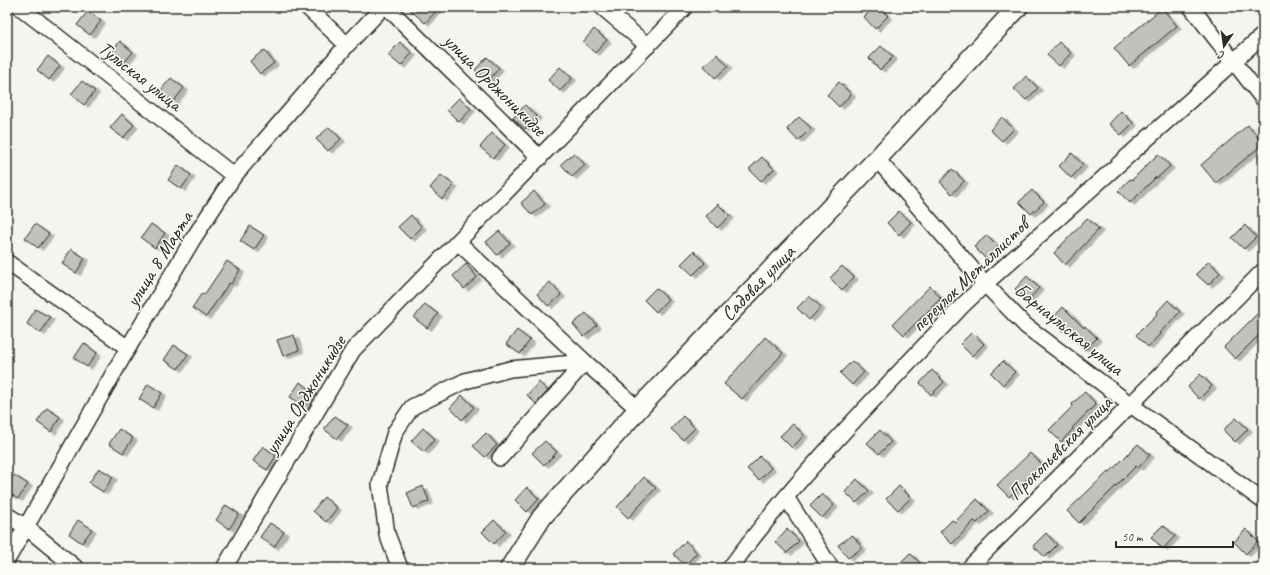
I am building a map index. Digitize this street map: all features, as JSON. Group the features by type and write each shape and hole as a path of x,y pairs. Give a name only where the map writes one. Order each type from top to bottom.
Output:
{"street":[{"name":"Тульская улица","path":"20,7 234,176"},
{"path":"307,7 348,45"},
{"name":"улица 8 Марта","path":"7,560 128,348 234,176 383,7"},
{"name":"улица Орджоникидзе","path":"387,7 540,158"},
{"path":"602,7 648,46"},
{"name":"улица Орджоникидзе","path":"224,568 353,350 686,7"},
{"name":"Садовая улица","path":"510,568 542,517 638,409 877,159 1018,7"},
{"path":"1191,7 1263,99"},
{"name":"переулок Металлистов","path":"730,568 754,535 813,464 962,306 1263,35"},
{"name":"Барнаульская улица","path":"877,159 985,284 1026,326 1263,501"},
{"path":"458,242 585,362 638,409"},
{"path":"7,262 128,348"},
{"name":"Прокопьевская улица","path":"969,568 1263,271"},
{"path":"500,458 585,362"},
{"path":"400,568 387,534 380,484 395,432 412,407 465,381 510,369 585,362"},
{"path":"786,497 831,568"},
{"path":"7,516 26,527 76,568"}],"building":[{"path":"407,7 440,7 425,23"},
{"path":"874,7 879,7 888,16 875,29 864,17"},
{"path":"1162,8 1177,26 1129,66 1114,48"},
{"path":"88,11 101,21 90,35 77,25"},
{"path":"594,29 607,40 595,53 583,42"},
{"path":"120,41 133,52 122,65 109,55"},
{"path":"400,42 412,53 401,66 388,55"},
{"path":"1059,42 1071,53 1059,66 1047,55"},
{"path":"881,46 893,57 880,70 869,58"},
{"path":"264,50 274,63 260,74 250,61"},
{"path":"717,54 728,66 715,78 704,66"},
{"path":"48,56 60,66 49,80 37,70"},
{"path":"487,57 499,68 488,81 475,70"},
{"path":"560,67 572,78 560,91 548,80"},
{"path":"1026,76 1038,88 1026,100 1014,89"},
{"path":"171,78 184,88 173,102 160,91"},
{"path":"82,81 95,91 84,105 71,94"},
{"path":"839,82 851,94 839,107 827,95"},
{"path":"459,98 471,109 459,122 447,110"},
{"path":"525,105 537,116 525,129 513,118"},
{"path":"1121,111 1133,123 1121,135 1109,124"},
{"path":"122,114 134,125 123,138 110,128"},
{"path":"799,117 811,128 798,141 787,129"},
{"path":"1002,117 1014,129 1002,141 990,130"},
{"path":"1248,125 1263,144 1216,183 1201,165"},
{"path":"329,127 341,139 328,151 316,139"},
{"path":"492,133 505,145 493,158 480,147"},
{"path":"574,153 585,165 572,177 561,164"},
{"path":"1072,153 1083,165 1071,178 1059,166"},
{"path":"1158,154 1170,166 1157,178 1156,177 1130,203 1118,191 1130,179 1132,180"},
{"path":"762,157 774,169 761,181 749,169"},
{"path":"178,165 191,175 181,189 168,180"},
{"path":"952,169 964,181 952,194 940,182"},
{"path":"441,175 454,185 442,199 430,188"},
{"path":"1032,190 1044,202 1031,214 1019,202"},
{"path":"534,191 545,204 532,215 521,203"},
{"path":"718,204 730,216 717,228 706,216"},
{"path":"899,211 911,222 899,235 887,223"},
{"path":"411,215 422,227 410,239 398,227"},
{"path":"1087,218 1099,229 1065,265 1054,253"},
{"path":"35,224 49,234 38,248 25,238"},
{"path":"151,224 165,233 155,248 141,238"},
{"path":"1245,225 1256,237 1244,249 1232,238"},
{"path":"250,226 264,235 254,250 240,241"},
{"path":"499,231 510,243 497,255 486,242"},
{"path":"987,235 998,246 986,259 974,247"},
{"path":"71,249 85,258 76,273 62,264"},
{"path":"694,251 705,263 693,275 681,264"},
{"path":"227,261 240,270 231,284 229,283 206,317 192,308 202,293 204,295"},
{"path":"1209,261 1220,273 1208,285 1196,274"},
{"path":"466,264 477,277 464,289 453,276"},
{"path":"842,266 854,277 842,290 830,278"},
{"path":"1027,276 1039,288 1027,301 1015,289"},
{"path":"550,282 561,295 548,306 537,294"},
{"path":"930,286 941,298 904,335 893,324"},
{"path":"656,288 668,299 656,312 644,300"},
{"path":"809,296 821,307 809,320 797,308"},
{"path":"1168,300 1180,312 1159,333 1160,334 1148,347 1136,335 1157,314 1156,313"},
{"path":"425,304 438,314 427,328 414,318"},
{"path":"1063,307 1084,328 1085,326 1097,338 1085,350 1051,320"},
{"path":"1263,308 1263,331 1235,359 1224,347"},
{"path":"35,309 50,317 41,333 27,324"},
{"path":"586,313 597,325 584,337 573,324"},
{"path":"517,330 530,340 520,354 506,344"},
{"path":"972,332 984,344 972,356 960,344"},
{"path":"294,335 299,350 283,356 277,340"},
{"path":"765,337 783,353 742,399 724,384"},
{"path":"84,343 97,353 87,367 74,358"},
{"path":"174,345 188,354 178,369 164,360"},
{"path":"852,361 864,372 852,385 840,373"},
{"path":"1003,361 1015,372 1003,385 991,373"},
{"path":"932,370 944,382 931,395 920,383"},
{"path":"1200,374 1212,386 1199,399 1188,387"},
{"path":"300,382 314,392 304,406 290,397"},
{"path":"539,382 548,391 536,404 527,395"},
{"path":"148,384 162,393 153,408 139,399"},
{"path":"1085,392 1096,404 1072,428 1073,429 1061,442 1049,430"},
{"path":"462,395 474,407 462,420 450,408"},
{"path":"47,408 60,417 51,432 37,422"},
{"path":"335,416 348,425 337,439 324,429"},
{"path":"683,416 695,428 683,440 671,429"},
{"path":"1236,418 1248,429 1235,442 1223,430"},
{"path":"793,424 804,435 792,448 780,436"},
{"path":"423,428 435,439 424,452 411,441"},
{"path":"119,429 133,438 123,453 109,444"},
{"path":"880,430 891,442 879,454 867,443"},
{"path":"486,433 497,445 485,457 473,446"},
{"path":"545,441 557,452 544,465 532,453"},
{"path":"1138,444 1150,455 1138,468 1136,466 1079,523 1067,511"},
{"path":"263,446 276,456 267,470 253,461"},
{"path":"1030,453 1042,464 1009,497 997,485"},
{"path":"760,456 771,468 759,480 747,469"},
{"path":"99,468 113,477 103,492 89,483"},
{"path":"14,475 28,484 18,499 7,492 7,485"},
{"path":"644,477 656,488 628,518 617,507"},
{"path":"857,479 869,491 856,503 845,492"},
{"path":"423,486 429,501 413,508 407,493"},
{"path":"899,486 911,498 898,510 886,499"},
{"path":"527,487 539,499 527,512 515,500"},
{"path":"822,494 834,505 822,518 810,506"},
{"path":"324,497 337,508 326,522 313,511"},
{"path":"977,499 989,511 977,523 974,521 952,544 940,532 952,520 955,522"},
{"path":"226,505 239,514 229,529 216,520"},
{"path":"78,520 92,529 82,543 69,534"},
{"path":"494,520 506,531 494,544 482,532"},
{"path":"270,523 284,532 274,547 260,537"},
{"path":"1163,525 1175,536 1163,549 1151,537"},
{"path":"787,529 799,541 787,553 775,542"},
{"path":"1246,529 1258,541 1246,554 1234,542"},
{"path":"1046,533 1057,545 1045,557 1033,546"},
{"path":"853,535 862,548 848,558 838,545"},
{"path":"686,541 697,553 685,565 673,554"},
{"path":"910,553 925,568 895,568"}]}
